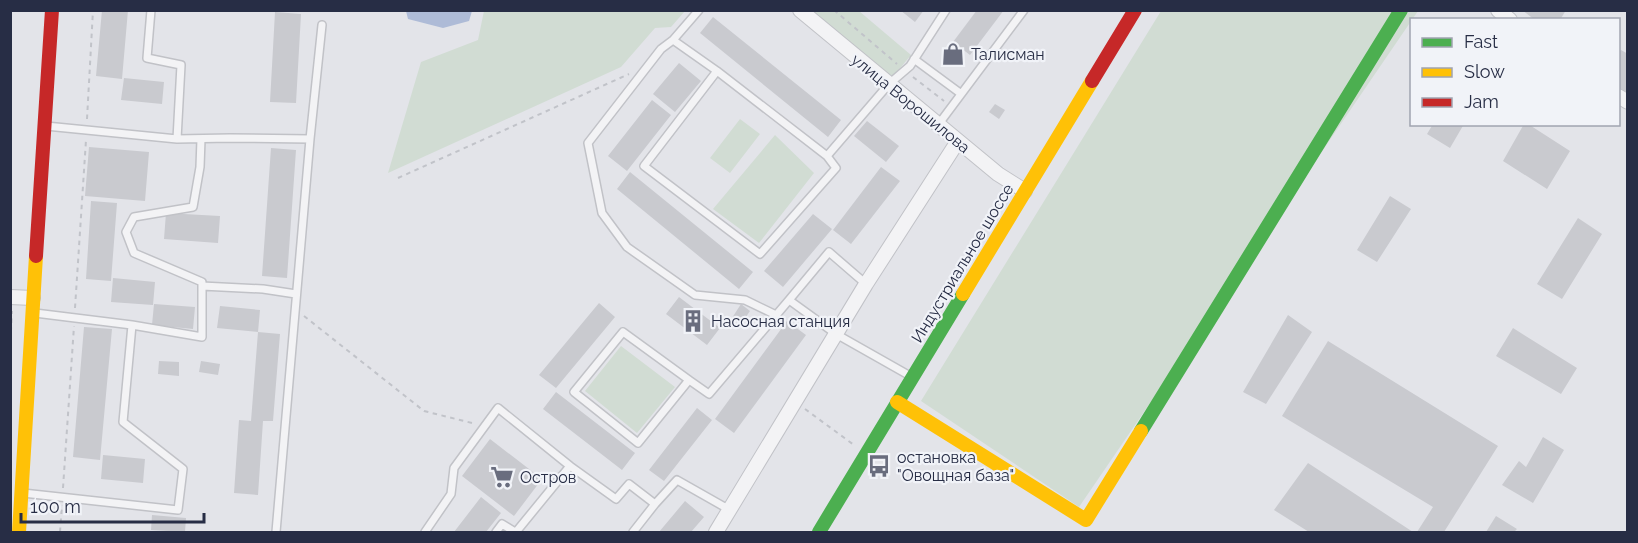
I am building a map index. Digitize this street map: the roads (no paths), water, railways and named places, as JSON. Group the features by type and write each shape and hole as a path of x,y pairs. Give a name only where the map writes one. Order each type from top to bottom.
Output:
{"main road":[{"path":"19,532 52,10"},
{"name":"Индустриальное шоссе","path":"819,532 1135,10"},
{"path":"897,402 1086,520 1401,10"}],"street":[{"name":"улица Ворошилова","path":"800,10 1000,176 1025,191"},
{"path":"716,532 866,284 958,141"},
{"path":"11,297 32,305"}],"lane":[{"path":"151,10 147,58 181,65 177,139"},
{"path":"699,10 662,50 588,142 603,213 627,247 695,295 745,300 776,315"},
{"path":"827,156 889,84 914,59 946,10"},
{"path":"938,125 1024,10"},
{"path":"276,532 322,25"},
{"path":"673,40 717,71 827,156 836,168 760,254 644,166 717,71"},
{"path":"914,59 960,93"},
{"path":"45,126 177,139 310,140"},
{"path":"32,305 74,318 132,325 202,338 202,282 134,254 126,232 134,216 193,207 200,167 201,139"},
{"path":"689,380 638,443 574,392 623,332 709,394 829,252 866,284"},
{"path":"202,286 263,289 297,294"},
{"path":"789,300 836,334 912,377"},
{"path":"21,493 178,510 183,469 123,422 132,325"},
{"path":"425,532 451,494 454,468 498,408 570,466 616,499 629,484 655,504"},
{"path":"496,532 502,524 516,532 570,466"},
{"path":"633,532 677,480 729,510"}],"water":[{"path":"406,10 472,11 469,21 443,28 408,19"}],"place":[{"name":"Талисман","path":"953,54"},
{"name":"Насосная станция","path":"693,321"},
{"name":"остановка \"Овощная база\"","path":"879,466"},
{"name":"Остров","path":"502,477"}]}
